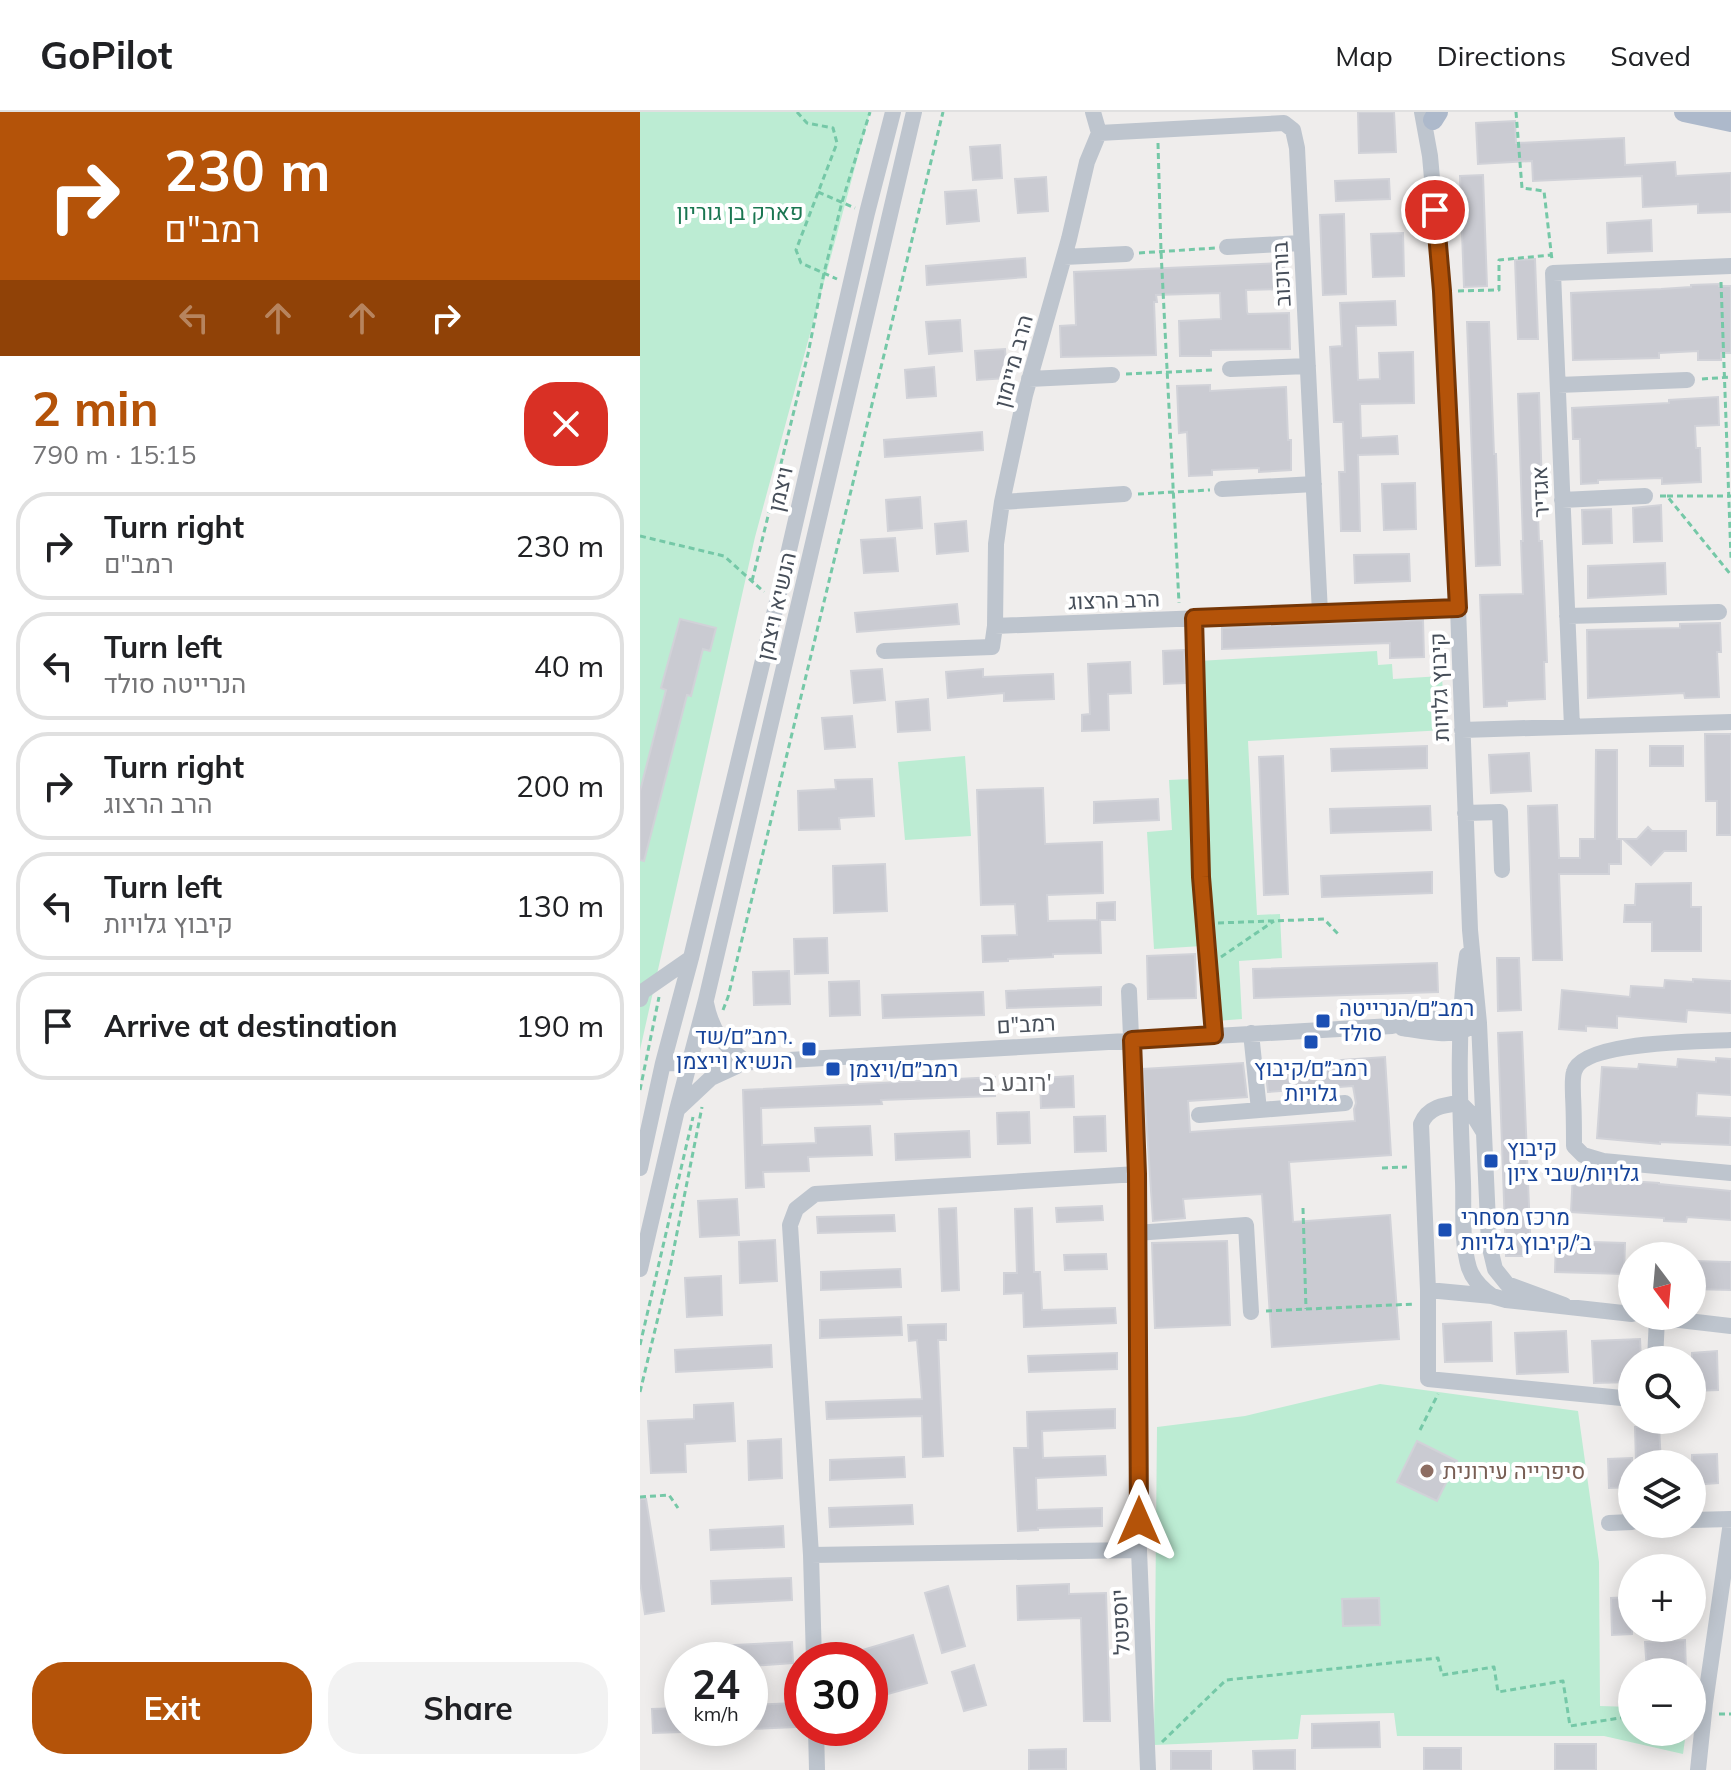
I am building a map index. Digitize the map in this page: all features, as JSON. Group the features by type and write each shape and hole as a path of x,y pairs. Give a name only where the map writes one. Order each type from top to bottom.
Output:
{"main road":[{"path":"1684,112 1731,122"}],"street":[{"name":"ויצמן","path":"640,1168 893,112"},
{"name":"הנשיא ויצמן","path":"640,1269 685,1114 690,1064 914,112"},
{"path":"1093,112 1099,133"},
{"name":"קיבוץ גלויות","path":"1432,114 1430,156 1442,291 1470,930 1479,1023 1489,1244 1495,1269 1507,1284 1564,1305"},
{"name":"בורוכוב","path":"1099,133 1284,123 1293,130 1297,148 1320,613"},
{"name":"הרב מיימון","path":"995,626 996,544 1002,502 1029,379 1087,162 1099,133"},
{"path":"1227,247 1301,243"},
{"path":"1064,257 1126,254"},
{"path":"1553,273 1726,266"},
{"name":"אגדיר","path":"1553,273 1572,727"},
{"path":"1230,369 1308,366"},
{"path":"1029,379 1112,375"},
{"path":"1558,385 1687,380"},
{"path":"1222,489 1314,484"},
{"path":"1002,502 1124,494"},
{"path":"1562,500 1645,496"},
{"name":"הרב הרצוג","path":"995,626 1458,608"},
{"path":"1567,616 1719,612"},
{"path":"1187,619 1201,877 1214,1035"},
{"path":"884,651 992,647 995,626"},
{"path":"1462,730 1731,722"},
{"path":"1465,813 1500,812 1502,870"},
{"name":"קיבוץ גלויות","path":"1470,930 1460,1025 1466,1256 1474,1279 1492,1296"},
{"path":"640,999 642,992 691,958"},
{"name":"יוספטל","path":"1129,991 1137,1174 1139,1550 1148,1763"},
{"path":"685,1114 697,1089 711,1078 746,1062 724,1045 715,1032 709,1020 706,1000"},
{"name":"רמב\"ם","path":"663,1063 746,1062 1392,1026 1441,1033 1460,1025 1479,1023"},
{"path":"1251,1033 1259,1110"},
{"path":"1731,1040 1650,1044 1605,1051 1578,1062 1573,1073 1574,1146 1583,1155 1616,1162 1731,1173"},
{"path":"1199,1115 1345,1103"},
{"path":"1484,1132 1460,1103 1436,1108 1424,1117 1421,1132 1428,1379 1618,1398"},
{"path":"813,1642 811,1555 790,1225 796,1209 815,1194 1137,1174"},
{"path":"1136,1233 1246,1225 1251,1312"},
{"path":"1428,1296 1492,1296 1618,1312"},
{"path":"1706,1323 1731,1326"},
{"path":"1698,1770 1731,1520 1706,1520"},
{"path":"1609,1523 1618,1523"},
{"path":"811,1555 1139,1550"},
{"path":"816,1746 817,1770"}],"path":[{"path":"797,112 807,123 833,128 837,143 796,250 801,263 850,285"},
{"path":"752,581 808,354 824,273 870,112"},
{"path":"715,1032 728,997 943,112"},
{"path":"1516,112 1522,188 1544,191 1553,273"},
{"path":"1158,130 1173,492 1187,619"},
{"path":"818,192 867,213"},
{"path":"1126,254 1227,247"},
{"path":"1442,291 1499,290 1499,260 1551,255"},
{"path":"1726,266 1725,377 1731,558"},
{"path":"1112,375 1230,369"},
{"path":"1687,380 1731,377"},
{"path":"1124,494 1222,489"},
{"path":"1645,496 1730,496"},
{"path":"1667,496 1731,575"},
{"path":"640,536 724,556 777,602"},
{"path":"1205,923 1324,919 1339,935"},
{"path":"1208,965 1274,921"},
{"path":"640,1090 663,978"},
{"path":"640,1392 670,1268 702,1109 703,1103 697,1089"},
{"path":"640,1345 685,1114"},
{"path":"1382,1168 1422,1166"},
{"path":"1303,1208 1306,1309"},
{"path":"1251,1312 1428,1296"},
{"path":"1420,1430 1445,1381"},
{"path":"640,1497 669,1495 678,1508"},
{"path":"1148,1763 1226,1680 1438,1658 1442,1675 1494,1667 1498,1692 1563,1681 1570,1726 1618,1718"}],"green space":[{"name":"פארק בן גוריון","path":"640,112 870,112 755,537 640,1050"},
{"path":"1377,651 1378,665 1392,664 1393,679 1442,676 1445,730 1248,741 1257,915 1280,914 1282,958 1239,961 1242,1019 1216,1021 1198,661"},
{"path":"965,756 971,836 905,840 898,762"},
{"path":"1192,779 1202,946 1154,949 1147,832 1172,830 1169,780"},
{"path":"1380,1384 1578,1411 1599,1562 1600,1706 1618,1707 1618,1739 1604,1736 1397,1736 1394,1713 1301,1715 1298,1739 1154,1745 1157,1427 1245,1416"},
{"path":"1648,1746 1684,1746 1683,1754"}],"building":[{"path":"1358,112 1394,112 1396,152 1359,153"},
{"path":"1515,121 1516,143 1624,138 1625,165 1675,162 1676,176 1731,173 1731,212 1698,213 1698,204 1643,207 1642,176 1533,181 1532,161 1478,164 1476,123"},
{"path":"1000,145 1002,178 973,180 970,147"},
{"path":"1483,175 1487,286 1464,287 1460,176"},
{"path":"1046,177 1048,211 1018,213 1015,179"},
{"path":"1389,179 1390,199 1336,201 1335,181"},
{"path":"976,190 979,221 947,224 945,192"},
{"path":"1344,214 1346,294 1323,295 1320,215"},
{"path":"1651,220 1652,251 1608,253 1607,223"},
{"path":"1403,233 1404,276 1373,277 1371,234"},
{"path":"1025,258 1026,277 927,285 926,266"},
{"path":"1535,259 1538,339 1518,339 1515,260"},
{"path":"1284,263 1285,289 1246,290 1247,312 1289,313 1290,349 1211,350 1211,356 1180,356 1179,321 1221,319 1220,293 1156,295 1156,355 1061,357 1060,326 1076,325 1074,272"},
{"path":"1719,284 1731,286 1731,353 1721,353 1721,360 1698,360 1698,351 1659,353 1659,358 1573,360 1571,293"},
{"path":"1395,301 1396,325 1356,326 1358,380 1380,379 1379,353 1413,352 1414,403 1360,404 1361,438 1397,436 1398,454 1358,455 1360,531 1341,531 1339,472 1345,472 1343,422 1334,422 1330,347 1342,346 1340,303"},
{"path":"960,320 962,351 929,354 926,322"},
{"path":"1467,322 1489,322 1500,565 1476,566"},
{"path":"1005,349 1007,378 977,380 975,351"},
{"path":"934,367 936,396 907,398 905,370"},
{"path":"1210,385 1210,391 1286,387 1291,470 1212,470 1212,475 1189,476 1187,432 1179,433 1177,386"},
{"path":"1539,393 1542,488 1537,488 1546,635 1545,699 1507,701 1507,706 1484,707 1480,595 1523,594 1518,394"},
{"path":"1718,397 1719,425 1695,426 1696,448 1700,448 1701,482 1662,484 1662,478 1598,480 1598,483 1581,484 1580,439 1573,439 1572,408"},
{"path":"982,432 983,450 885,457 884,440"},
{"path":"1415,483 1416,529 1384,530 1382,484"},
{"path":"920,497 922,528 888,531 886,500"},
{"path":"1661,505 1662,541 1634,542 1633,508"},
{"path":"1611,509 1612,543 1583,544 1582,510"},
{"path":"966,521 968,551 937,554 935,524"},
{"path":"895,538 898,571 864,573 861,540"},
{"path":"1409,554 1410,581 1355,583 1354,555"},
{"path":"1665,563 1666,594 1588,598 1588,566"},
{"path":"957,604 959,624 857,632 855,613"},
{"path":"680,619 716,628 710,651 703,649 691,696 687,695 644,861 640,860 640,791 666,690 661,688"},
{"path":"1423,620 1424,657 1390,658 1390,643 1222,649 1222,628"},
{"path":"1720,623 1721,652 1717,652 1719,697 1685,698 1684,693 1588,698 1587,630 1680,628 1680,624"},
{"path":"1184,650 1185,683 1164,684 1163,651"},
{"path":"1130,662 1131,693 1108,694 1109,730 1082,731 1082,715 1090,714 1088,664"},
{"path":"882,669 885,700 854,703 851,671"},
{"path":"983,669 983,677 1053,674 1054,699 1004,701 1004,693 948,698 946,672"},
{"path":"928,699 930,730 898,732 896,702"},
{"path":"852,716 855,747 825,749 822,718"},
{"path":"1705,734 1731,734 1731,835 1717,835 1717,801 1706,801"},
{"path":"1427,746 1427,768 1332,771 1331,749"},
{"path":"1650,746 1683,746 1683,766 1650,766"},
{"path":"1596,750 1617,750 1617,839 1621,839 1621,864 1609,864 1609,874 1559,874 1562,960 1533,960 1528,806 1557,805 1559,858 1580,858 1580,839 1595,839"},
{"path":"1529,753 1531,791 1491,793 1489,755"},
{"path":"1283,756 1288,894 1264,895 1259,757"},
{"path":"872,779 874,816 839,818 840,829 799,830 798,791 836,789 835,780"},
{"path":"1043,788 1045,844 1102,842 1103,893 1047,895 1048,921 1097,920 1097,903 1115,902 1115,920 1100,920 1101,953 1053,954 1053,957 983,962 982,936 1017,935 1015,904 981,905 977,790"},
{"path":"1158,799 1159,820 1094,823 1094,802"},
{"path":"1430,806 1431,830 1331,833 1330,809"},
{"path":"1648,827 1652,831 1686,831 1686,851 1664,851 1651,865 1623,839 1637,839"},
{"path":"885,864 887,911 834,913 833,866"},
{"path":"1432,872 1432,893 1322,897 1321,876"},
{"path":"1691,883 1691,907 1701,907 1701,951 1652,951 1652,922 1624,922 1625,905 1635,905 1636,884"},
{"path":"827,938 828,973 795,974 794,939"},
{"path":"1195,954 1196,998 1148,999 1147,956"},
{"path":"1497,958 1519,958 1521,1010 1498,1011"},
{"path":"1437,963 1438,992 1254,998 1253,969"},
{"path":"789,971 790,1004 754,1005 753,972"},
{"path":"1693,979 1731,981 1731,1013 1687,1010 1686,1022 1617,1016 1617,1028 1586,1026 1586,1031 1559,1029 1562,990 1630,997 1631,986 1664,988 1665,980 1693,982"},
{"path":"859,981 860,1015 830,1016 829,982"},
{"path":"1101,987 1101,1005 1007,1008 1006,991"},
{"path":"983,992 984,1015 883,1018 882,995"},
{"path":"1522,1032 1531,1256 1506,1256 1498,1033"},
{"path":"1385,1057 1391,1155 1289,1162 1293,1222 1390,1215 1399,1339 1272,1347 1262,1194 1183,1199 1185,1218 1153,1221 1143,1069 1243,1063 1247,1097 1188,1101 1190,1132 1355,1121 1353,1086 1268,1092 1265,1065"},
{"path":"1716,1058 1731,1059 1731,1095 1697,1093 1696,1116 1731,1118 1730,1145 1660,1144 1597,1138 1602,1067 1638,1069 1639,1064 1677,1067 1678,1059 1716,1062"},
{"path":"1073,1076 1074,1107 1041,1108 1040,1078"},
{"path":"995,1077 995,1096 761,1108 762,1145 816,1143 815,1128 870,1126 872,1155 808,1157 809,1171 763,1172 764,1187 746,1188 743,1090"},
{"path":"1029,1112 1030,1143 998,1144 997,1113"},
{"path":"1105,1116 1106,1151 1075,1152 1074,1117"},
{"path":"969,1131 970,1157 896,1160 895,1134"},
{"path":"1573,1172 1627,1177 1627,1181 1731,1191 1731,1220 1687,1217 1686,1222 1664,1221 1664,1218 1571,1212"},
{"path":"737,1199 739,1235 700,1237 698,1201"},
{"path":"1102,1206 1103,1220 1057,1222 1056,1208"},
{"path":"956,1208 959,1290 942,1291 939,1209"},
{"path":"1032,1208 1034,1272 1040,1272 1042,1310 1115,1308 1116,1323 1024,1327 1023,1293 1004,1294 1004,1273 1017,1273 1015,1209"},
{"path":"894,1215 895,1231 818,1233 817,1217"},
{"path":"775,1240 777,1281 740,1283 739,1242"},
{"path":"1227,1241 1230,1325 1155,1328 1152,1243"},
{"path":"1556,1241 1618,1243 1618,1274 1555,1272"},
{"path":"1106,1254 1107,1269 1065,1270 1064,1255"},
{"path":"1706,1261 1731,1262 1731,1290 1706,1289"},
{"path":"900,1269 901,1287 821,1290 821,1272"},
{"path":"721,1276 722,1315 687,1317 685,1278"},
{"path":"901,1317 902,1335 820,1338 820,1320"},
{"path":"1491,1322 1492,1361 1445,1362 1443,1324"},
{"path":"946,1324 946,1340 938,1340 943,1456 923,1457 922,1416 827,1419 826,1402 922,1399 917,1340 909,1341 908,1325"},
{"path":"1566,1331 1568,1372 1517,1374 1515,1333"},
{"path":"1640,1339 1640,1346 1618,1346 1618,1382 1594,1383 1592,1341"},
{"path":"771,1345 772,1367 676,1372 675,1350"},
{"path":"1717,1351 1718,1390 1706,1390 1706,1352"},
{"path":"1117,1353 1117,1369 1029,1372 1028,1356"},
{"path":"733,1403 735,1441 685,1444 686,1472 651,1473 648,1421 694,1419 694,1405"},
{"path":"1115,1409 1115,1428 1042,1431 1043,1458 1105,1456 1106,1475 1036,1478 1037,1510 1102,1508 1102,1526 1018,1531 1014,1448 1028,1448 1027,1412"},
{"path":"1635,1434 1659,1434 1660,1450 1636,1450"},
{"path":"781,1439 782,1478 749,1480 748,1441"},
{"name":"סיפרייה עירונית","path":"1417,1441 1457,1461 1437,1501 1397,1482"},
{"path":"1706,1454 1717,1454 1718,1483 1706,1484"},
{"path":"904,1457 905,1477 830,1480 830,1460"},
{"path":"1608,1459 1618,1459 1618,1488 1609,1488"},
{"path":"640,1499 646,1499 664,1611 645,1614 640,1582"},
{"path":"912,1505 913,1524 830,1527 829,1508"},
{"path":"783,1526 784,1547 711,1550 710,1530"},
{"path":"791,1578 792,1600 712,1604 711,1581"},
{"path":"1069,1584 1069,1594 1106,1593 1110,1721 1084,1721 1081,1618 1018,1620 1017,1586"},
{"path":"948,1586 965,1646 942,1653 925,1593"},
{"path":"1379,1598 1380,1625 1343,1626 1342,1599"},
{"path":"1611,1598 1618,1598 1618,1635 1612,1635"},
{"path":"913,1635 927,1683 888,1694 888,1642"},
{"path":"784,1642 784,1664 768,1665 768,1643"},
{"path":"1645,1642 1685,1642 1686,1658 1646,1658"},
{"path":"974,1665 986,1705 964,1711 952,1672"},
{"path":"784,1703 784,1728 768,1728 768,1704"},
{"path":"652,1709 664,1709 664,1733 653,1733"},
{"path":"1379,1722 1380,1747 1312,1748 1312,1724"},
{"path":"1555,1744 1596,1744 1596,1770 1555,1770"},
{"path":"1424,1748 1461,1748 1461,1770 1424,1770"},
{"path":"1066,1749 1066,1769 1029,1770 1029,1750"},
{"path":"1295,1750 1295,1770 1254,1770 1253,1751"},
{"path":"1171,1751 1211,1751 1211,1770 1171,1770"}],"place":[{"name":"רמב״ם/הנרייטה סולד","path":"1323,1021"},
{"name":"רמב״ם/קיבוץ גלויות","path":"1311,1042"},
{"name":"רמב״ם/שד. הנשיא וייצמן","path":"809,1049"},
{"name":"רמב״ם/ויצמן","path":"833,1069"},
{"name":"קיבוץ גלויות/שבי ציון","path":"1491,1161"},
{"name":"מרכז מסחרי ב׳/קיבוץ גלויות","path":"1445,1230"},
{"name":"סיפרייה עירונית","path":"1427,1471"}],"district":[{"name":"רובע ב'","path":"1017,1083"}],"route":[{"path":"1139,1521 1137,1174 1132,1040 1214,1035 1201,877 1194,618 1458,608 1435,210"}]}
